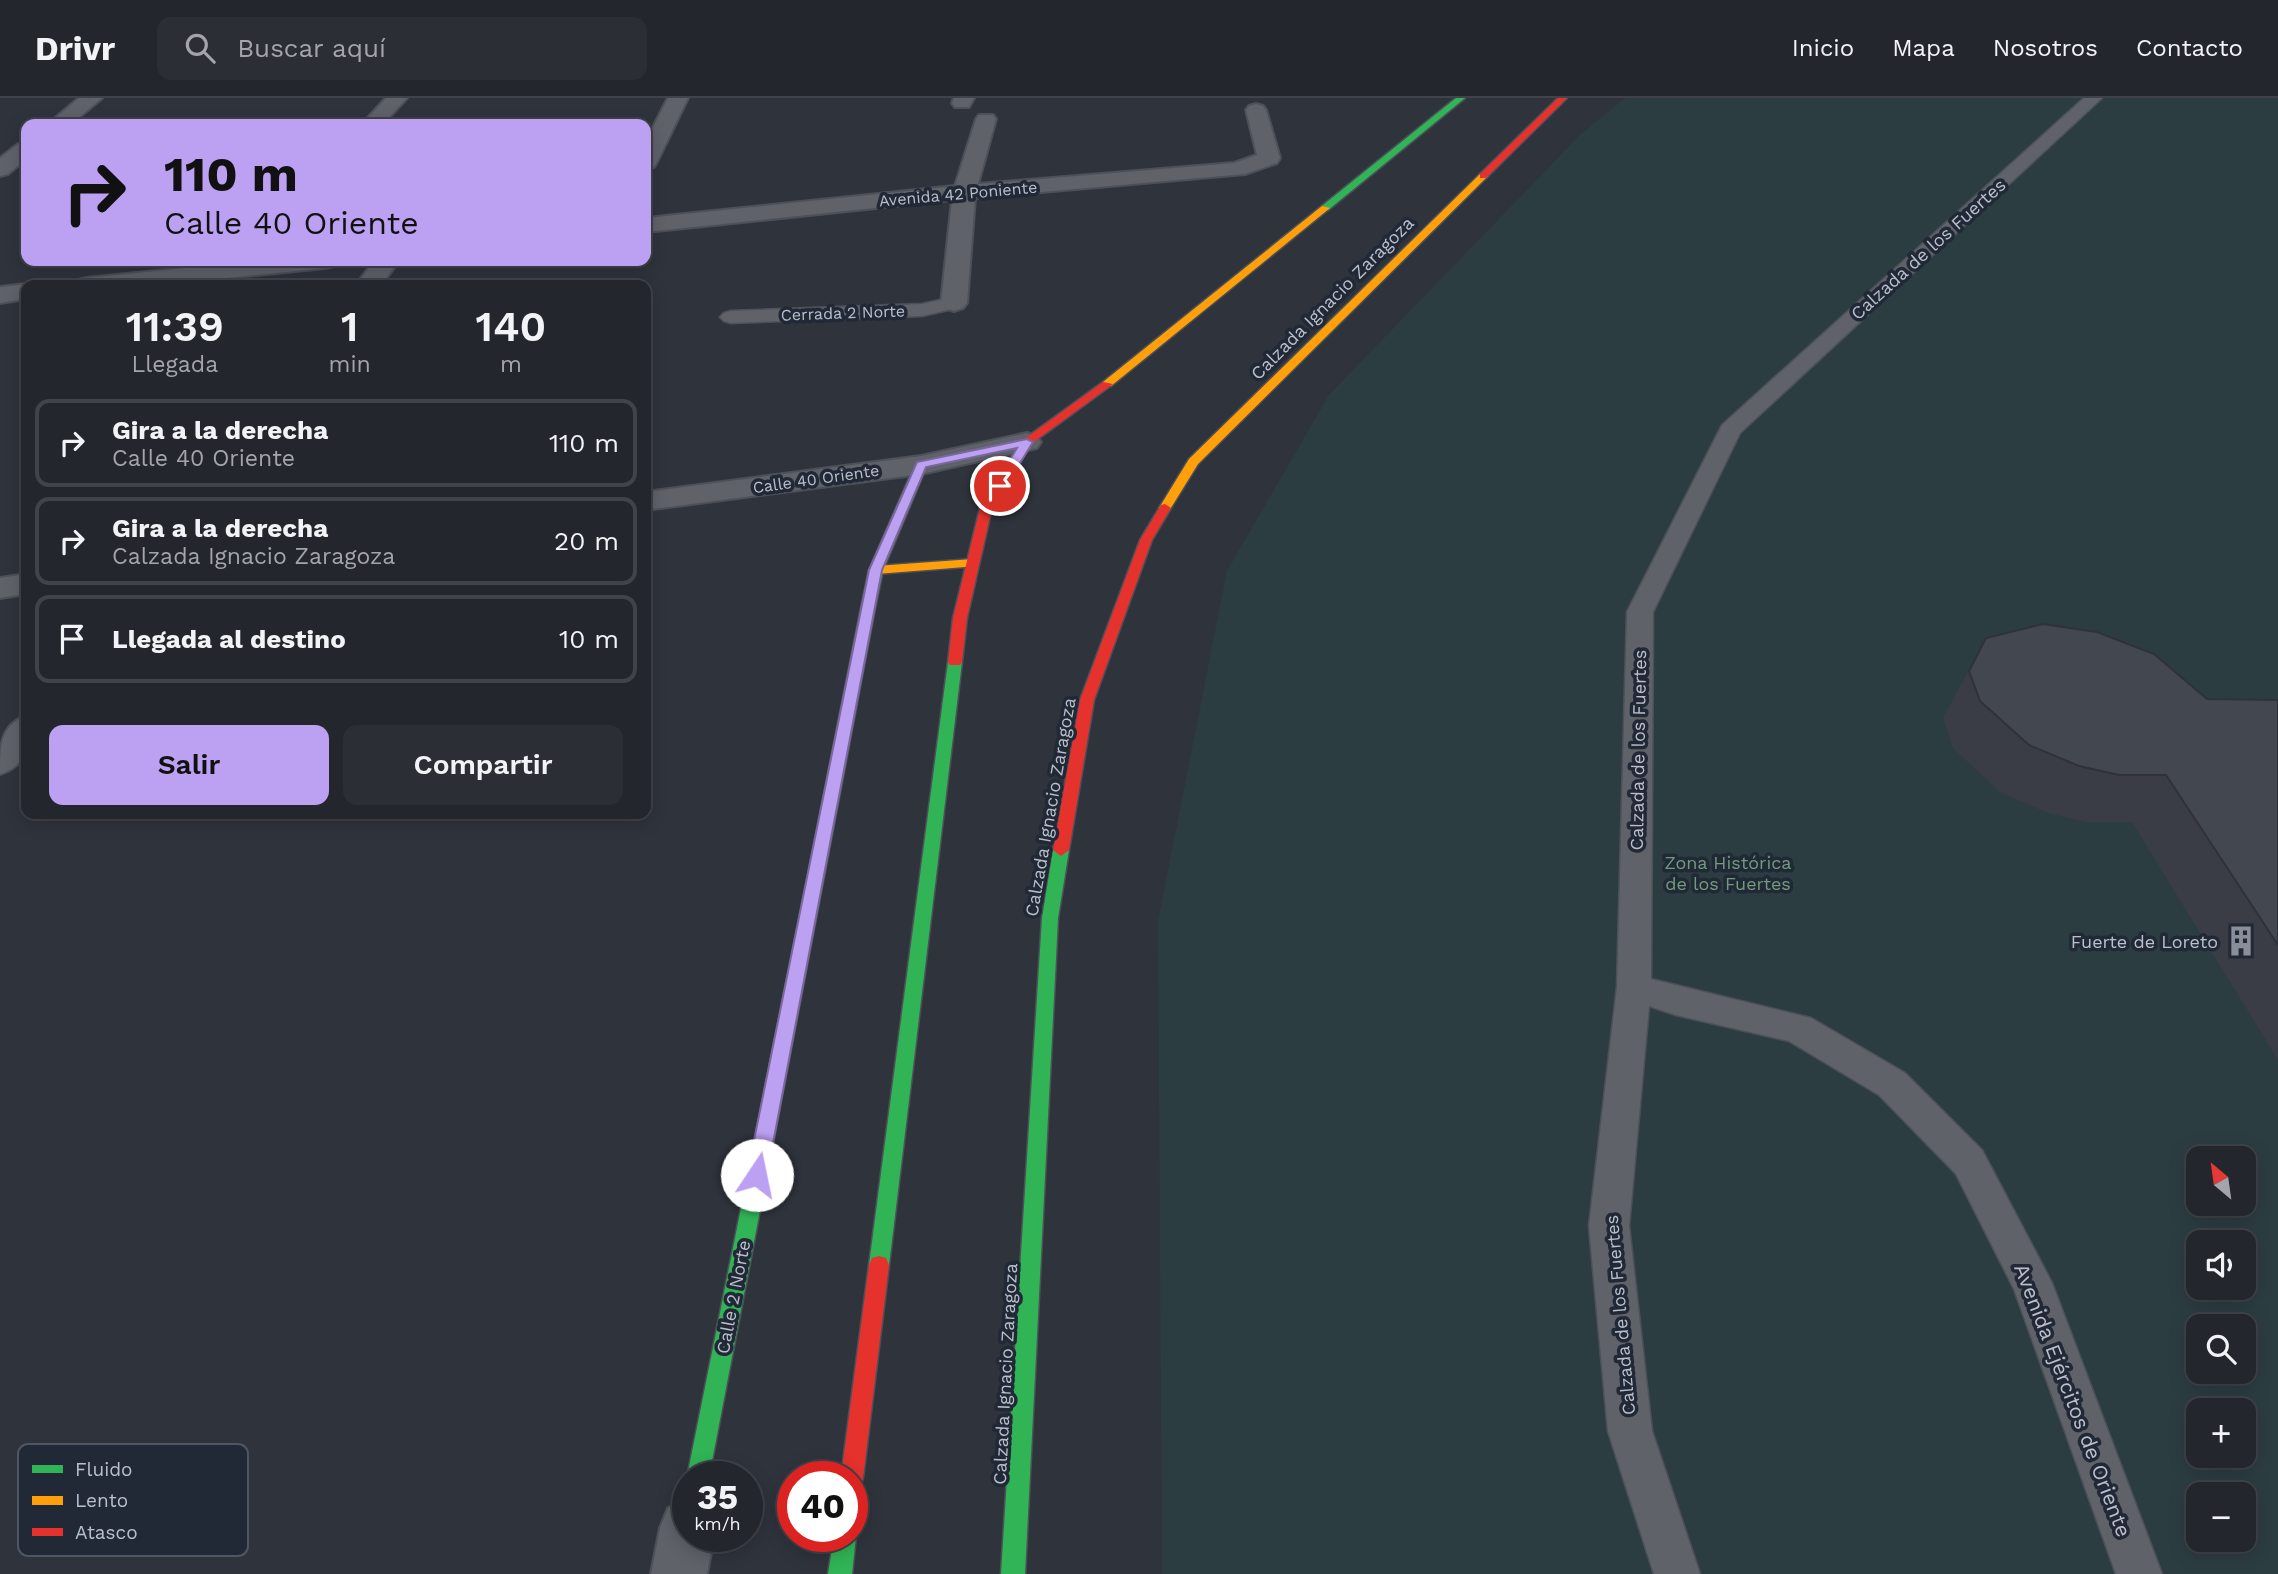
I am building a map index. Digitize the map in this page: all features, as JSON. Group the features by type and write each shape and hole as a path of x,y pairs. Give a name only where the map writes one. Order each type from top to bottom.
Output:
{"main road":[{"path":"854,1461 960,618 986,508 1027,442 1119,375 1461,98"},
{"name":"Calzada Ignacio Zaragoza","path":"1013,1574 1050,918 1087,700 1146,540 1193,462 1563,98"},
{"name":"Calle 2 Norte","path":"701,1461 876,570 921,465"},
{"path":"876,570 973,562"},
{"path":"840,1574 843,1552"}],"street":[{"path":"65,119 92,98"},
{"path":"377,119 397,98"},
{"path":"651,152 678,98"},
{"name":"Avenida 42 Poniente","path":"651,224 964,192 1237,169 1269,158 1256,110"},
{"path":"954,303 964,192 986,119"},
{"path":"0,169 21,153"},
{"path":"124,280 226,266"},
{"path":"372,280 383,266"},
{"path":"0,295 21,293"},
{"name":"Calle 40 Oriente","path":"651,500 921,465 1027,442"},
{"path":"0,587 21,585"},
{"path":"0,761 21,734"},
{"path":"679,1574 683,1552"}],"lane":[{"name":"Calzada de los Fuertes","path":"1677,1574 1630,1430 1609,1226 1634,986 1640,612 1730,430 2094,98"},
{"name":"Cerrada 2 Norte","path":"732,317 922,310 954,303"},
{"name":"Avenida Ejércitos de Oriente","path":"1634,986 1676,1001 1798,1028 1892,1084 1969,1162 2032,1283 2139,1574"}],"green space":[{"name":"Zona Histórica de los Fuertes","path":"1625,98 2278,98 2278,1574 1162,1574 1158,921 1227,571 1329,395 1580,135"}],"building":[{"path":"2043,624 2097,632 2154,654 2207,699 2278,700 2278,945 2166,775 2119,775 2079,766 2029,745 1980,701 1969,671 1986,638"}],"traffic: fast":[{"path":"1325,208 1461,98"},
{"path":"867,613 876,570 921,465"},
{"path":"879,1265 955,662"},
{"path":"1013,1574 1050,918 1061,850"},
{"path":"701,1461 820,855"},
{"path":"840,1574 843,1552"}],"traffic: slow":[{"path":"1165,508 1193,462 1483,176"},
{"path":"1107,384 1325,208"},
{"path":"876,570 973,563"}],"traffic: jam":[{"path":"1483,176 1563,98"},
{"path":"955,662 960,618 986,508 1027,442 1107,384"},
{"path":"1061,850 1087,700 1146,540 1165,508"},
{"path":"820,855 867,613"},
{"path":"854,1461 879,1265"}],"place":[{"name":"Fuerte de Loreto","path":"2241,941"}],"route":[{"path":"757,1175 876,570 921,465 1027,442 1000,486"}]}
